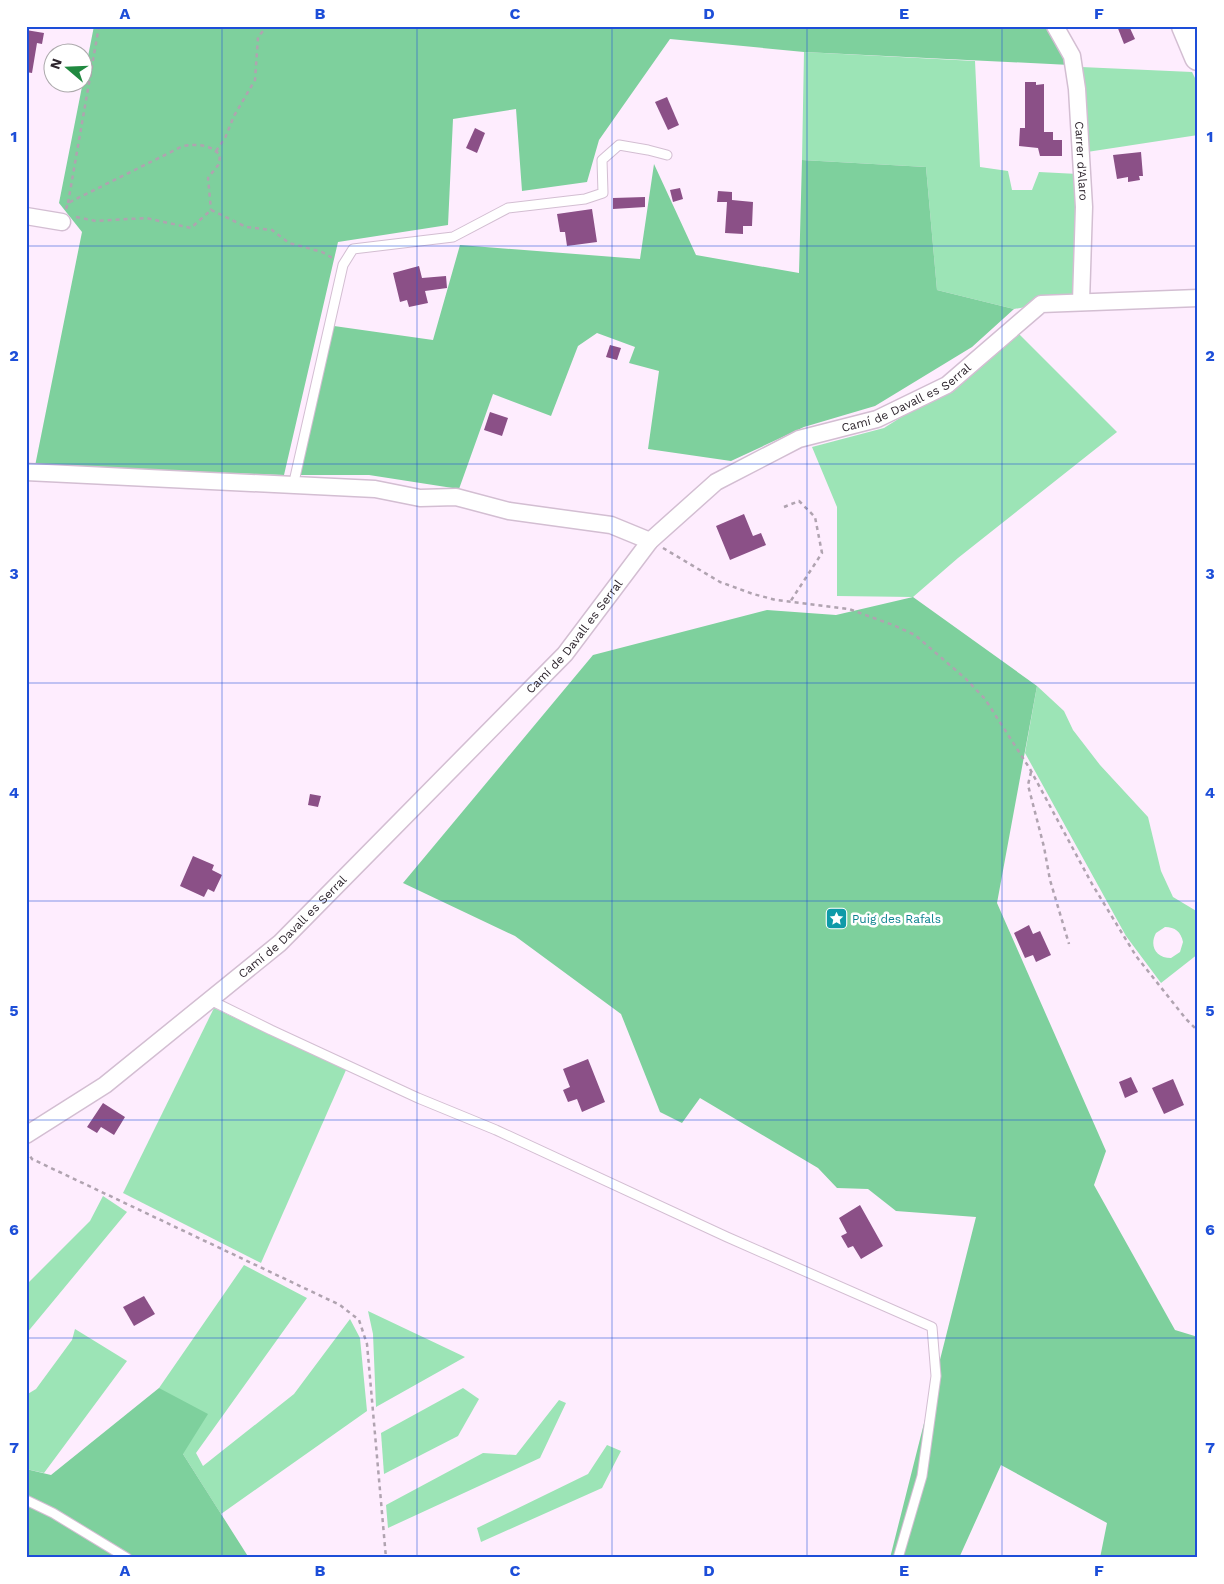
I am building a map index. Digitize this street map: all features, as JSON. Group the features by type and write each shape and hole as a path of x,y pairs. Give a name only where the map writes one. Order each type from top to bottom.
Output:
{"main road":[{"path":"1185,26 1198,56"}],"street":[{"name":"Carrer d'Alaro","path":"1054,26 1072,56 1077,89 1084,207 1080,302"},
{"path":"26,216 64,219"},
{"name":"Camí de Davall es Serral","path":"26,1135 104,1085 280,943 565,654 650,541 716,482 799,439 877,419 947,385 1041,304 1198,298"},
{"path":"26,472 375,489 420,498 456,497 509,511 611,525 650,541"}],"lane":[{"path":"293,486 343,264 353,248 453,237 508,208 585,199 603,193 602,160 619,145 668,155"},
{"path":"210,1000 418,1098 496,1130 718,1233 932,1327 936,1376 922,1476 898,1558"},
{"path":"26,1500 53,1513 126,1558"}],"path":[{"path":"99,26 64,219 96,221 146,218 191,228 212,210"},
{"path":"216,151 225,138 234,116 255,80 258,36 267,26"},
{"path":"68,203 183,146 199,144 213,148 220,155 219,164 208,178 212,210"},
{"path":"212,210 246,227 272,230 289,243 322,252 343,264"},
{"path":"784,507 799,501 815,517 822,553 790,602"},
{"path":"650,541 720,582 753,594 790,602 861,612 915,635 974,686 985,699 1031,772 1092,884 1136,956 1198,1031"},
{"path":"1031,772 1028,786 1044,847 1050,880 1069,944"},
{"path":"26,1150 32,1159 340,1305 359,1320 367,1344 386,1558"}],"green space":[{"path":"94,26 1049,26 1070,65 804,52 670,39 599,140 587,182 522,191 516,109 453,119 448,225 338,242 284,475 35,466 82,232 59,203 81,92 92,92 91,42"},
{"path":"804,52 975,61 980,167 1008,171 1012,190 1032,190 1039,172 1078,174 1077,298 1014,309 937,290 926,167 802,160"},
{"path":"1081,67 1192,72 1198,84 1198,135 1087,152"},
{"path":"802,160 926,167 937,290 1014,309 972,347 875,406 804,427 731,461 648,449 659,371 629,363 635,347 597,333 578,346 551,416 493,394 459,489 369,475 299,475 334,326 433,340 460,245 640,259 654,164 696,255 799,273"},
{"path":"1016,331 1117,432 958,558 913,597 837,596 837,507 812,447 884,428 949,387"},
{"path":"913,597 1037,686 997,903 1106,1151 1094,1185 1175,1330 1198,1337 1198,1558 1100,1558 1107,1523 1001,1465 959,1558 890,1558 976,1217 896,1211 868,1189 837,1188 818,1168 700,1098 682,1123 660,1112 621,1014 515,936 403,883 593,655 767,610 836,615"},
{"path":"1037,686 1064,711 1073,730 1100,765 1148,817 1161,871 1173,897 1198,912 1198,954 1161,983 1126,936 1025,753","holes":["1165,927 1169,927 1179,933 1183,942 1180,952 1171,958 1158,954 1153,942 1156,933"]},
{"path":"214,1008 346,1070 261,1263 123,1193"},
{"path":"103,1196 127,1212 26,1334 26,1285 90,1221"},
{"path":"244,1265 307,1298 196,1453 203,1466 294,1394 350,1319 360,1338 367,1411 221,1514 183,1454 159,1388"},
{"path":"368,1311 465,1357 376,1407 373,1334"},
{"path":"75,1329 127,1361 44,1473 26,1469 26,1395 36,1389 72,1340"},
{"path":"159,1388 208,1414 183,1454 249,1558 26,1558 26,1469 51,1475"},
{"path":"463,1388 479,1399 458,1436 384,1474 381,1433"},
{"path":"559,1400 566,1403 540,1458 388,1528 386,1505 483,1453 516,1455"},
{"path":"607,1445 621,1451 602,1488 481,1542 477,1528 588,1474"}],"building":[{"path":"1117,26 1129,26 1135,39 1124,44"},
{"path":"26,30 44,33 42,44 37,43 32,73 26,72"},
{"path":"1025,82 1036,82 1036,85 1044,84 1044,132 1053,132 1053,140 1062,140 1062,156 1040,156 1038,148 1019,146 1020,128 1025,128"},
{"path":"667,97 679,125 668,130 655,102"},
{"path":"475,128 485,133 477,153 466,148"},
{"path":"1141,152 1143,176 1139,176 1140,180 1128,182 1128,177 1117,179 1113,155"},
{"path":"680,188 683,199 673,202 670,190"},
{"path":"718,191 732,192 732,200 753,202 752,226 743,226 743,234 725,233 727,202 717,202"},
{"path":"645,197 645,207 613,209 613,198"},
{"path":"592,209 597,242 567,246 565,232 560,232 557,214"},
{"path":"419,266 422,278 446,276 447,288 425,291 428,303 409,307 407,300 400,302 393,273"},
{"path":"610,345 621,348 617,360 606,357"},
{"path":"490,412 508,418 502,436 484,430"},
{"path":"744,514 753,536 761,533 766,545 730,560 716,526"},
{"path":"310,794 321,796 318,807 308,805"},
{"path":"193,856 214,865 212,870 222,875 214,892 208,889 204,897 180,886"},
{"path":"1029,925 1033,934 1040,931 1051,955 1036,962 1033,955 1025,958 1014,933"},
{"path":"588,1059 605,1102 582,1112 577,1099 568,1102 563,1090 570,1087 563,1069"},
{"path":"1131,1077 1138,1092 1125,1098 1119,1082"},
{"path":"1173,1079 1184,1105 1164,1114 1152,1088"},
{"path":"103,1103 125,1117 114,1135 101,1127 97,1133 87,1127"},
{"path":"860,1205 883,1246 861,1259 853,1246 848,1248 841,1236 847,1233 839,1218"},
{"path":"144,1296 155,1314 134,1326 123,1307"}],"place":[{"name":"Puig des Rafals","path":"836,919"}]}
